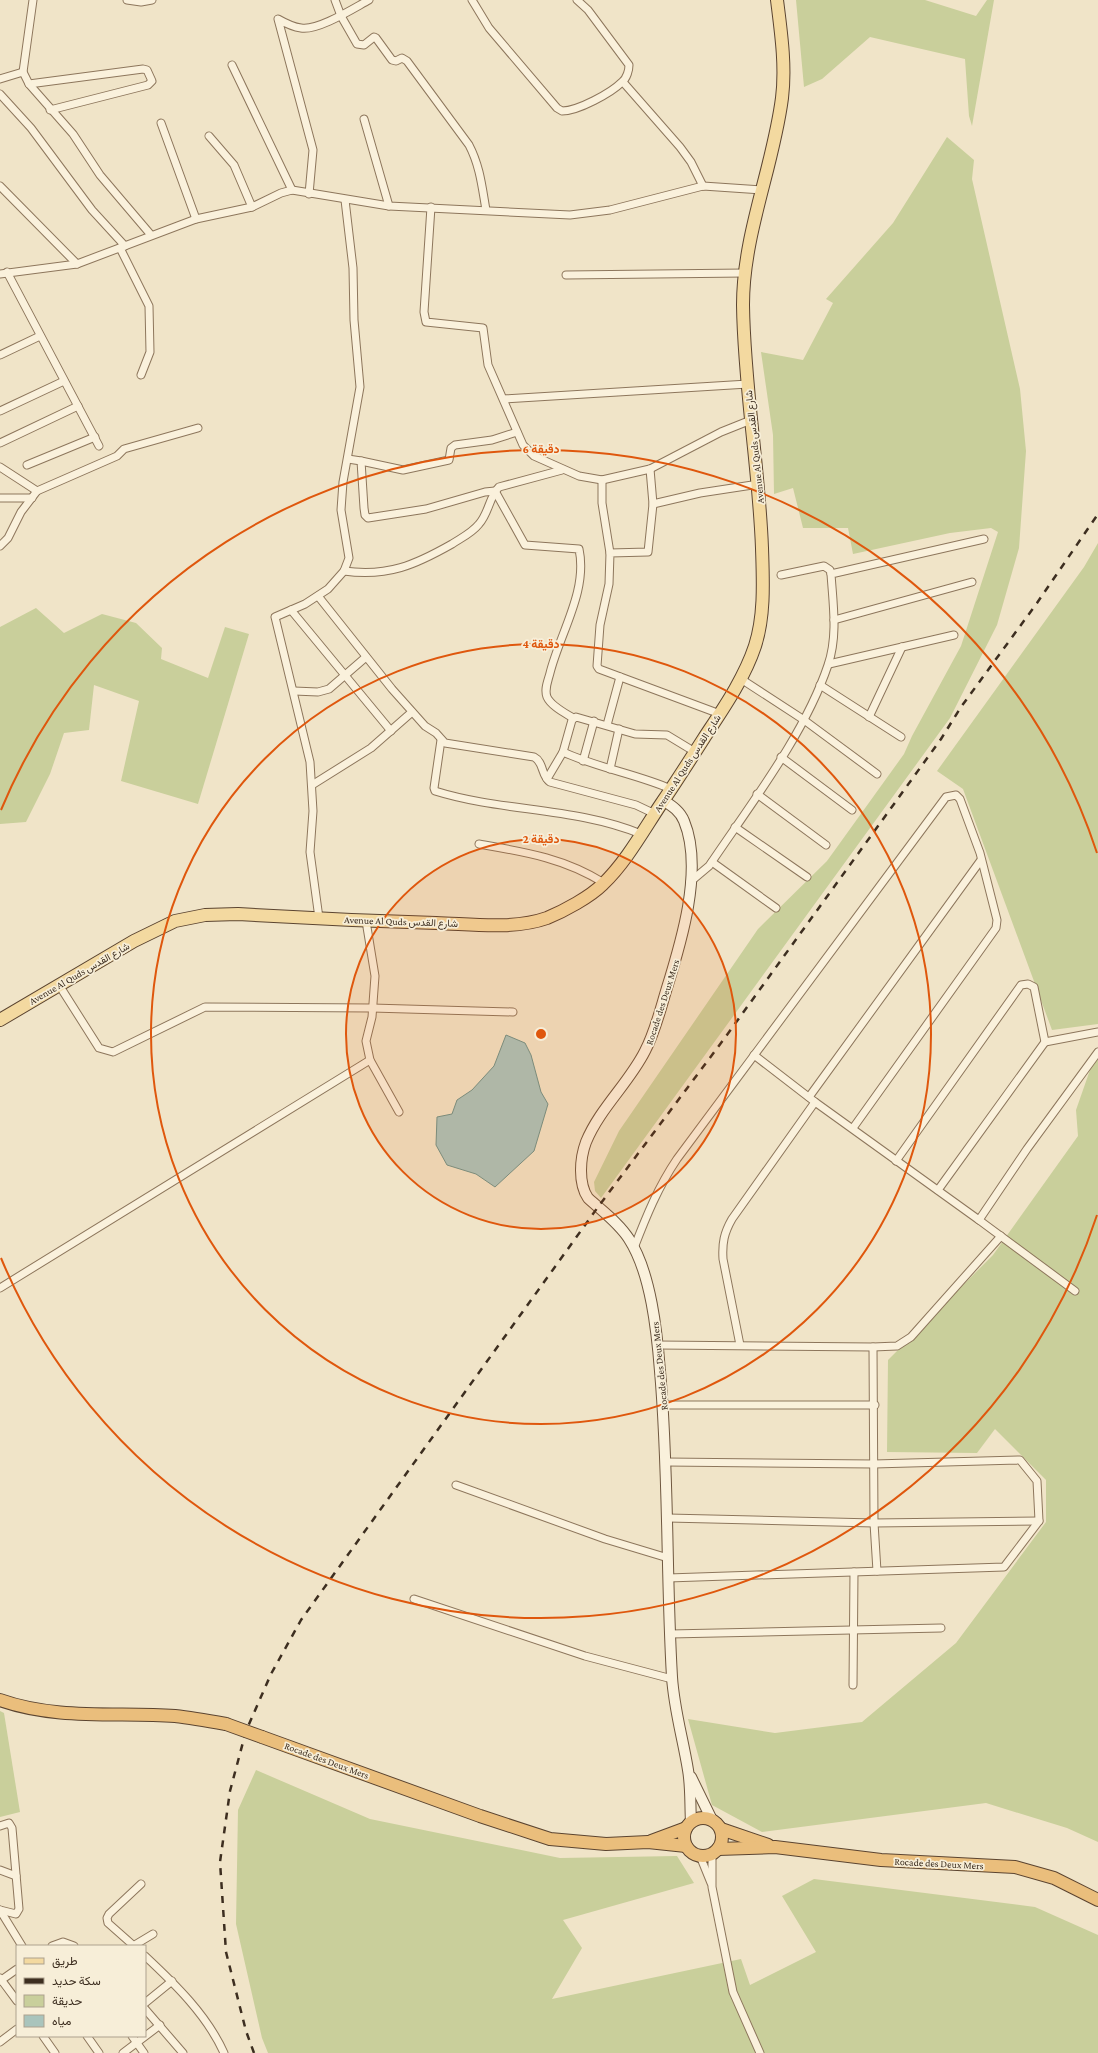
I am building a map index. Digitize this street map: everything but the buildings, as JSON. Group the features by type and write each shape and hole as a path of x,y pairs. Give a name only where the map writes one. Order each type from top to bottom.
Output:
{"highway":[{"name":"Rocade des Deux Mers","path":"0,1700 18,1706 48,1711 175,1716 226,1724 480,1816 550,1838 606,1844 648,1842 686,1846"},
{"path":"701,1818 712,1820 721,1829 722,1840 710,1853 694,1854 686,1846 684,1840 689,1825 701,1818"},
{"name":"Rocade des Deux Mers","path":"648,1842 689,1825"},
{"name":"Rocade des Deux Mers","path":"721,1829 774,1847 850,1857 1015,1867 1054,1878 1098,1900"},
{"name":"Rocade des Deux Mers","path":"710,1853 774,1847"}],"main road":[{"name":"Avenue Al Quds شارع القدس","path":"0,1020 134,941 175,921 205,915 238,914 366,921 496,924 523,922 546,918 591,894 604,883 655,814 720,714 741,679 756,644 762,598 758,484 748,384 743,309 745,273 762,190 774,143 783,94 784,75 777,0"},
{"name":"Rocade des Deux Mers","path":"663,800 676,809 684,821 692,854 690,882 680,944 653,1032 638,1064 594,1126 586,1143 582,1160 582,1178 585,1194 618,1225 634,1248 642,1265 658,1345 666,1462 668,1578 672,1678 677,1714 689,1771 689,1825"},
{"name":"Rocade des Deux Mers","path":"689,1771 712,1820"}],"street":[{"path":"33,0 23,72 29,84 50,110 73,134 100,176 151,235"},
{"path":"127,0 141,2 152,0"},
{"path":"335,0 341,16 357,44 364,45 376,38 392,60 396,61 402,58 407,61 469,145 481,174 486,210"},
{"path":"309,194 313,150 278,19 296,27 306,28 341,16 369,0"},
{"path":"472,0 489,28 560,110 571,110 599,98 623,82 629,69 629,65 588,10 577,0"},
{"path":"232,65 292,190"},
{"path":"29,84 143,69 147,70 152,81 148,85 50,110"},
{"path":"0,79 23,72"},
{"path":"623,82 680,147 691,162 703,186"},
{"path":"0,94 31,128 92,210 123,247 149,306 150,352 141,375"},
{"path":"364,119 389,206"},
{"path":"161,123 196,219"},
{"path":"209,136 236,168 252,207"},
{"path":"0,186 77,264"},
{"path":"99,446 40,336 2,273 77,264 196,219 252,207 281,193 292,190 345,200 389,206 570,215 595,213 703,186 762,190"},
{"path":"318,918 310,852 313,811 310,762 294,691 275,618 278,614 291,610 318,596 334,583 344,571 350,555 341,510 360,387 354,320 353,268 345,200"},
{"path":"431,208 424,312 426,322 482,328 488,365 517,432 527,450 562,470 579,476 602,480 650,469 721,432 752,420"},
{"path":"566,275 745,273"},
{"path":"0,355 40,336"},
{"path":"0,411 64,381"},
{"path":"504,399 748,384"},
{"path":"0,443 78,406"},
{"path":"0,546 8,538 21,512 37,491 117,456 124,449 198,428"},
{"path":"348,459 407,470 449,460 451,448 455,445 492,440 517,432"},
{"path":"27,465 95,438"},
{"path":"361,461 364,508 365,515 368,518 426,509 485,492 495,491 506,484 562,470"},
{"path":"0,466 37,491"},
{"path":"610,553 648,552 653,504 650,469"},
{"path":"602,480 602,503 610,553 609,584 600,626 597,665 599,669 720,714"},
{"path":"653,504 700,493 758,484"},
{"path":"344,571 362,573 380,572 400,569 423,560 461,538 479,524 495,491"},
{"path":"495,491 525,545 532,547 575,547 580,550 578,589 553,660 546,691 551,703 573,718 578,717 607,724 635,734 667,735 695,752"},
{"path":"0,498 32,498"},
{"path":"831,574 984,539"},
{"path":"690,882 702,874 712,862 782,757 804,720 829,664 835,629 830,570 824,566 781,575"},
{"path":"834,620 972,582"},
{"path":"318,596 412,712 425,726 436,733 441,740 449,744 502,751 536,758 550,782 636,804 655,814"},
{"path":"291,610 391,731"},
{"path":"829,664 954,634"},
{"path":"869,717 902,647"},
{"path":"294,691 318,692 329,689 366,657"},
{"path":"607,724 620,677"},
{"path":"741,679 804,720 877,774"},
{"path":"820,685 902,737"},
{"path":"312,784 353,760 391,731 412,712"},
{"path":"547,779 563,752 573,718"},
{"path":"583,761 594,721"},
{"path":"610,769 619,729"},
{"path":"441,740 434,788 435,791 482,801 598,820 625,827 641,834"},
{"path":"563,752 583,761 648,779 671,789"},
{"path":"782,757 852,810"},
{"path":"757,794 826,845"},
{"path":"634,1248 648,1211 662,1182 754,1055 946,797 956,795 960,799 981,860 997,920 996,928 852,1128"},
{"path":"735,827 807,877"},
{"path":"479,844 564,862 585,871 604,883"},
{"path":"740,1345 723,1259 722,1244 724,1233 812,1100 981,860"},
{"path":"712,862 776,908"},
{"path":"366,921 375,976 372,1008 366,1041 370,1060 399,1112"},
{"path":"896,1160 1018,988 1025,984 1034,987 1045,1042"},
{"path":"59,985 99,1048 113,1052 204,1007 372,1008 513,1012"},
{"path":"938,1190 1045,1042 1098,1032"},
{"path":"979,1220 1027,1149 1098,1052"},
{"path":"754,1055 812,1100 938,1190 1075,1291"},
{"path":"0,1288 370,1060"},
{"path":"658,1345 897,1346 910,1337 1001,1236"},
{"path":"873,1347 875,1405 874,1523 877,1571"},
{"path":"663,1405 875,1405"},
{"path":"666,1462 874,1464 1020,1460 1037,1481 1039,1521 1004,1567 668,1578"},
{"path":"456,1485 605,1539 668,1558"},
{"path":"668,1518 874,1523 1039,1521"},
{"path":"853,1685 854,1572"},
{"path":"414,1599 585,1656 672,1678"},
{"path":"670,1634 941,1628"},
{"path":"0,1826 9,1823 12,1828 18,1912 14,1913 0,1910"},
{"path":"710,1853 712,1887"},
{"path":"710,1853 712,1887 733,1992 760,2053"},
{"path":"0,1870 16,1876"},
{"path":"132,1945 109,1925 107,1918 109,1914 141,1884"},
{"path":"0,1910 21,1945"},
{"path":"135,1945 153,1934"},
{"path":"60,1944 67,1943 72,1945"},
{"path":"146,1957 172,1982 208,2025 224,2053"},
{"path":"16,1970 0,1979 16,2000"},
{"path":"146,2002 172,1982"},
{"path":"146,2010 183,2053"},
{"path":"146,2036 160,2025"},
{"path":"0,2042 16,2030"},
{"path":"44,2037 56,2053"},
{"path":"87,2037 99,2053"},
{"path":"133,2037 144,2053"},
{"path":"123,2053 145,2037"}],"green space":[{"path":"796,0 925,0 976,16 987,0 994,0 972,126 969,116 965,59 870,37 822,79 804,87"},
{"path":"947,137 974,160 972,179 1020,389 1026,451 1019,548 997,625 950,718 601,1198 595,1191 594,1182 619,1131 758,929 827,861 904,754 912,736 961,646 998,532 991,528 950,533 853,554 848,528 803,528 793,488 774,494 773,435 761,352 803,360 833,303 826,299 893,223"},
{"path":"1098,543 1098,1024 1052,1030 963,789 937,771 1084,567"},
{"path":"36,608 64,633 102,614 136,623 162,648 161,659 208,678 225,627 249,634 198,804 121,781 139,701 94,685 89,730 64,733 50,774 26,822 0,824 0,627"},
{"path":"1098,1047 1098,1842 1067,1828 986,1803 762,1832 712,1805 688,1719 775,1733 862,1722 956,1643 1046,1522 1046,1480 995,1429 977,1453 887,1452 888,1360 993,1255 1078,1136 1076,1110"},
{"path":"0,1711 4,1713 20,1812 0,1817"},
{"path":"256,1770 370,1819 560,1858 677,1856 694,1883 563,1920 582,1948 552,1999 741,1959 750,1985 816,1952 782,1896 814,1879 1035,1907 1098,1935 1098,2053 268,2053 262,2038 236,1924 238,1810"}],"water":[{"path":"506,1035 525,1043 531,1055 541,1092 548,1104 534,1151 495,1187 476,1174 447,1165 436,1145 437,1117 452,1114 457,1100 472,1090 494,1066"}],"railway":[{"path":"254,2053 246,2031 226,1952 220,1862 230,1791 246,1731 271,1674 301,1620 598,1207 724,1039 941,739 961,707 1037,603 1098,514"}]}
